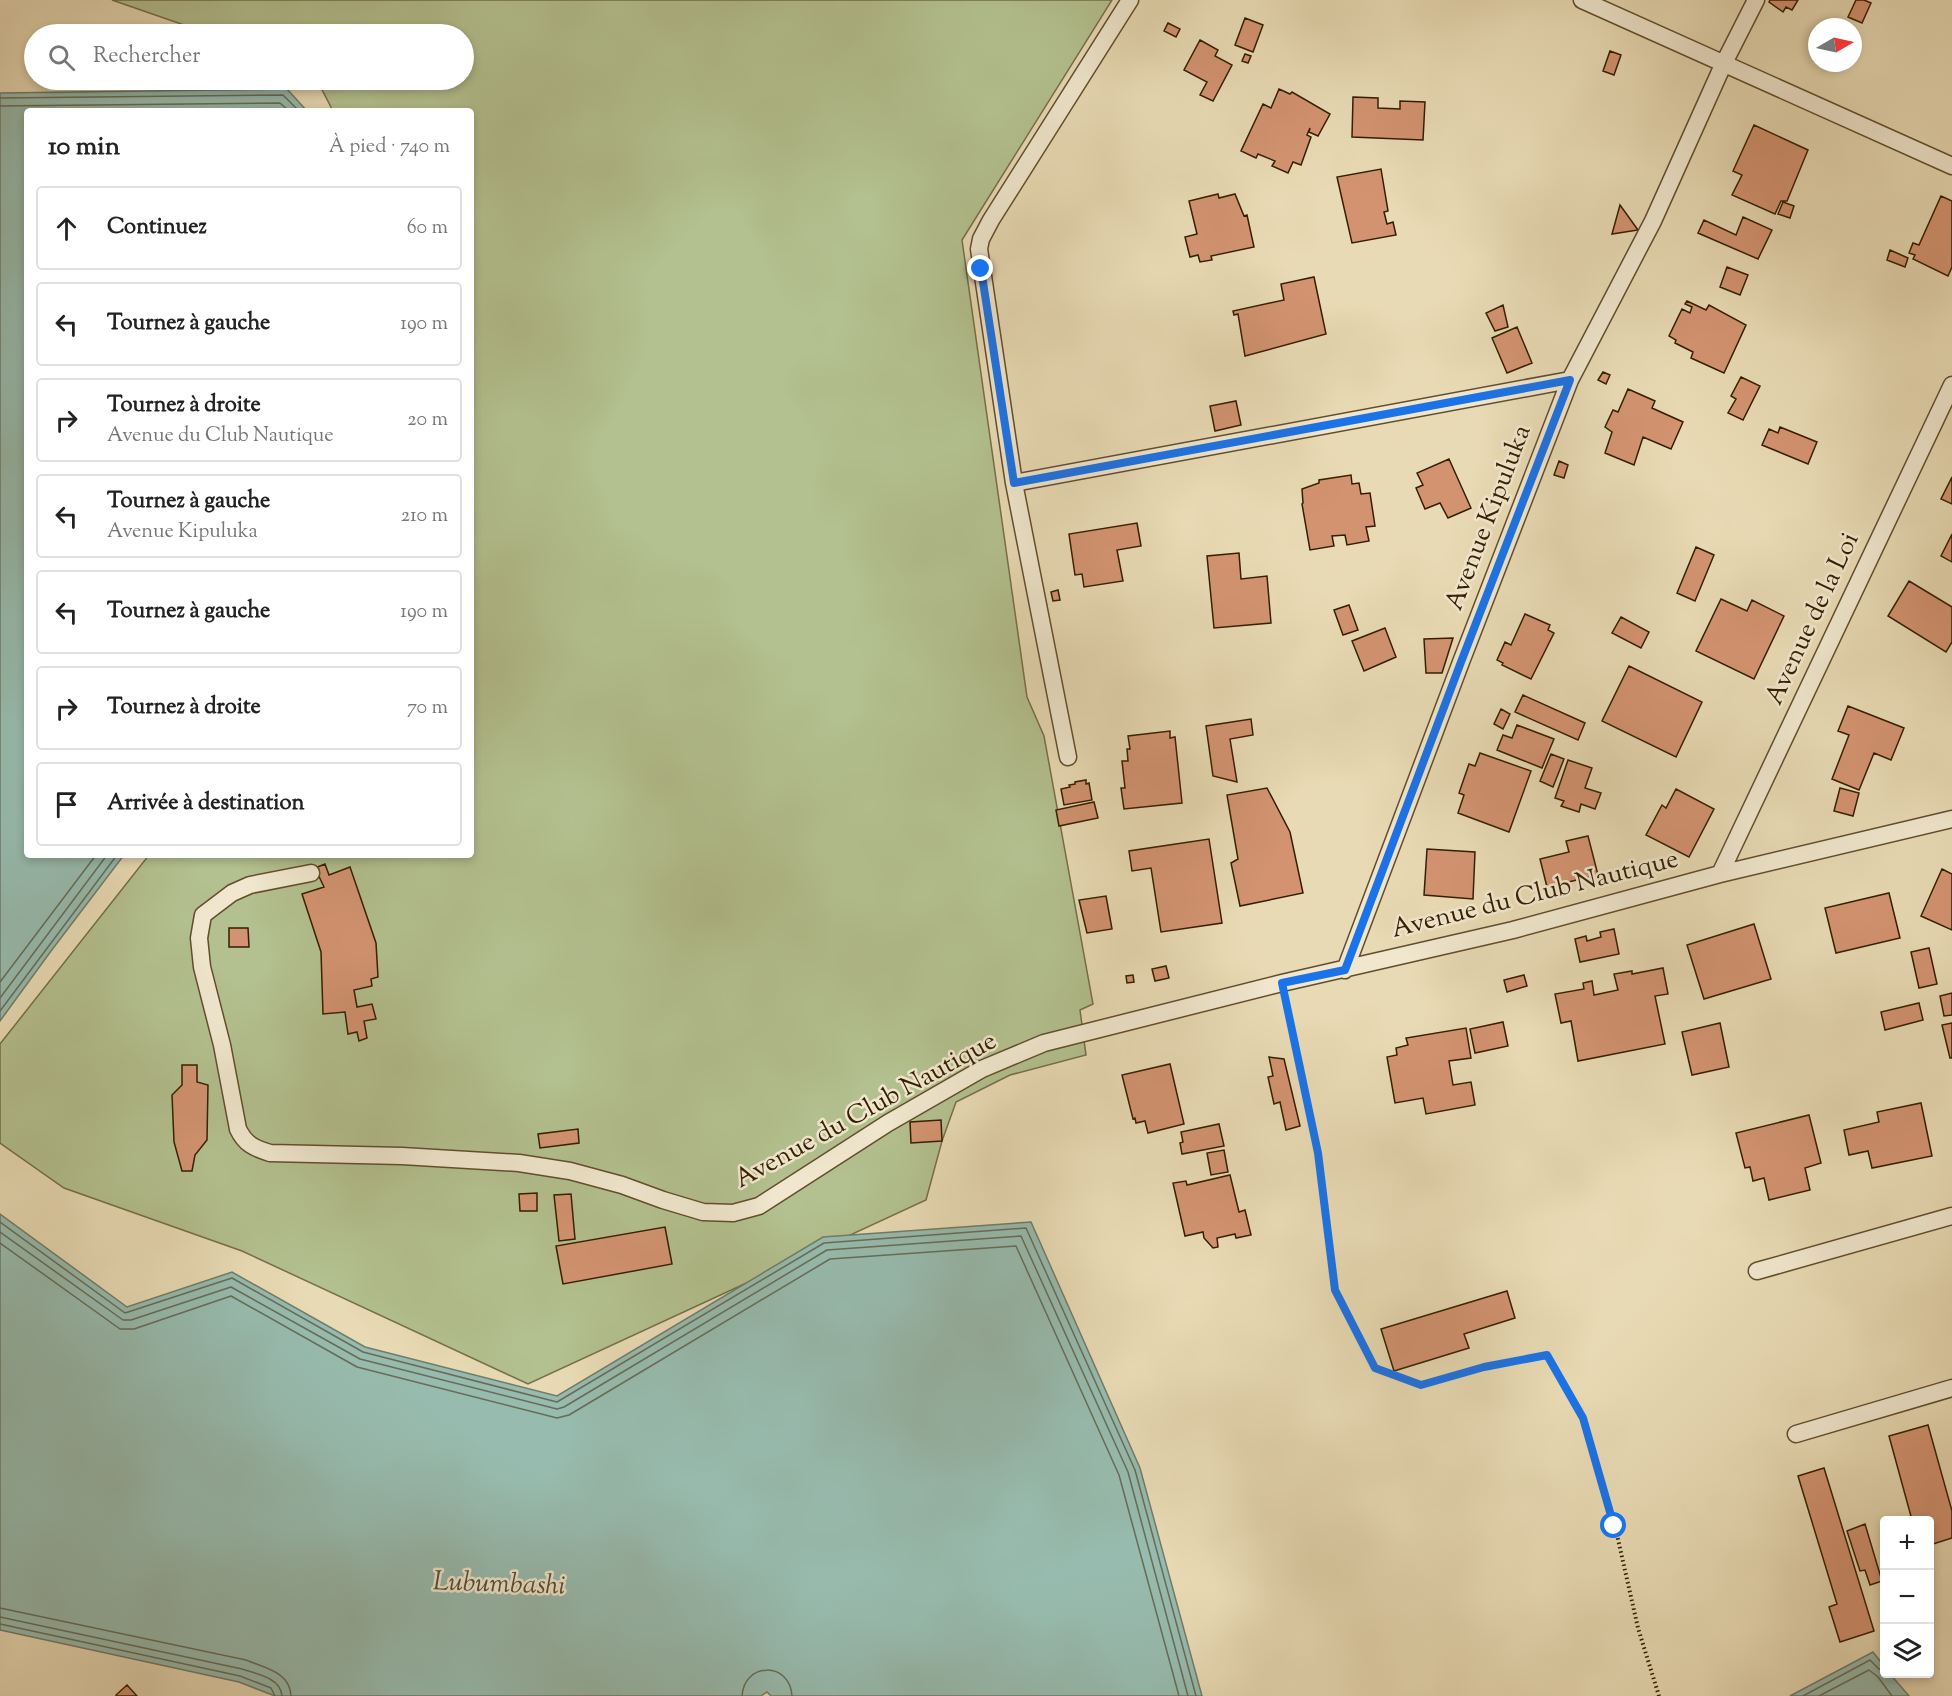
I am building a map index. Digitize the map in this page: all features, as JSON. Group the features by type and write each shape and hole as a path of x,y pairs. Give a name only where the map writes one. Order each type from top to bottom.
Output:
{"street":[{"path":"1068,757 1014,483 979,249 981,239 991,220 1130,0"},
{"path":"1582,0 1952,166"},
{"name":"Avenue Kipuluka","path":"1345,970 1452,684 1570,380 1653,221 1723,64 1756,0"},
{"path":"1014,483 1570,380"},
{"name":"Avenue de la Loi","path":"1720,874 1952,385"},
{"name":"Avenue du Club Nautique","path":"311,873 250,885 232,893 203,915 200,927 202,967 222,1045 238,1129 243,1142 270,1153 402,1156 519,1163 570,1171 622,1185 703,1212 733,1213 759,1206 888,1123 972,1075 1044,1043 1282,983 1513,930 1720,874 1952,819"},
{"path":"1756,1271 1952,1216"},
{"path":"1796,1434 1952,1388"}],"path":[{"path":"1282,983 1318,1153 1335,1290 1375,1368 1421,1385 1484,1367 1547,1355 1583,1418 1614,1526 1638,1628 1659,1696"}],"green space":[{"path":"112,0 1112,0 962,240 1027,697 1044,736 1093,1004 1080,1010 1086,1055 1010,1075 956,1102 942,1141 926,1200 528,1384 242,1251 64,1188 0,1143 0,1044 147,858 474,858 474,108 331,108 322,90 474,90 474,24 181,24"}],"water":[{"path":"288,90 304,108 24,108 24,858 122,858 0,1021 0,93"},
{"name":"Lubumbashi","path":"0,1214 127,1307 232,1272 365,1347 557,1396 823,1237 1031,1222 1140,1468 1202,1696 771,1696 767,1692 761,1696 275,1696 239,1682 0,1630"},
{"path":"1873,1652 1880,1661 1880,1678 1893,1678 1909,1696 1790,1696"}],"building":[{"path":"1770,0 1798,0 1792,10 1786,7 1783,12 1769,2"},
{"path":"1856,0 1871,3 1862,23 1862,18 1848,17"},
{"path":"1245,18 1263,25 1253,52 1235,45"},
{"path":"1168,23 1180,29 1176,37 1164,31"},
{"path":"1200,40 1218,50 1215,56 1232,65 1213,101 1200,95 1207,82 1184,70"},
{"path":"1610,51 1621,55 1614,75 1603,71"},
{"path":"1245,54 1251,56 1248,63 1242,61"},
{"path":"1279,89 1290,94 1292,92 1330,114 1318,136 1309,132 1310,128 1307,135 1311,137 1301,165 1293,162 1288,173 1272,166 1275,161 1258,154 1256,158 1241,151 1263,104 1271,108"},
{"path":"1353,97 1378,98 1378,108 1400,109 1400,101 1425,102 1423,140 1352,137"},
{"path":"1754,125 1808,150 1787,201 1781,201 1775,214 1732,195 1742,175 1733,171"},
{"path":"1381,169 1388,211 1384,212 1387,224 1393,222 1396,235 1352,243 1337,177"},
{"path":"1218,194 1219,198 1235,194 1244,216 1247,215 1254,247 1211,256 1212,260 1200,262 1198,255 1190,257 1185,237 1197,234 1189,201"},
{"path":"1941,196 1952,201 1952,267 1948,276 1913,259 1915,255 1909,253 1913,243 1919,245"},
{"path":"1783,202 1794,206 1790,218 1778,214"},
{"path":"1620,205 1638,230 1612,234"},
{"path":"1743,217 1772,230 1758,259 1698,233 1704,220 1736,235"},
{"path":"1890,250 1908,258 1905,267 1887,260"},
{"path":"1727,267 1748,275 1740,295 1720,287"},
{"path":"1314,277 1326,334 1245,356 1238,314 1234,315 1233,311 1284,300 1281,284"},
{"path":"1687,301 1706,310 1709,305 1746,325 1724,373 1691,358 1693,352 1675,343 1676,340 1669,336 1682,309 1690,313 1692,307 1685,304"},
{"path":"1503,305 1508,327 1495,331 1486,313"},
{"path":"1517,327 1532,363 1507,373 1492,338"},
{"path":"1603,372 1610,375 1606,384 1598,380"},
{"path":"1741,377 1760,386 1743,420 1728,413 1736,399 1731,396"},
{"path":"1628,389 1655,401 1652,408 1683,422 1671,449 1643,437 1634,465 1605,453 1612,432 1605,427 1613,410 1618,412"},
{"path":"1236,401 1241,425 1215,431 1210,406"},
{"path":"1780,427 1817,442 1808,464 1762,445 1769,429 1778,433"},
{"path":"1449,459 1471,508 1448,518 1440,503 1425,509 1416,488 1423,485 1417,473"},
{"path":"1559,461 1568,465 1564,478 1554,475"},
{"path":"1351,475 1352,484 1359,483 1361,494 1370,493 1375,526 1366,527 1369,541 1347,545 1345,535 1332,536 1334,546 1310,550 1302,504 1302,489 1319,483 1319,480"},
{"path":"1952,477 1952,504 1941,499"},
{"path":"1137,523 1141,546 1117,550 1123,581 1084,587 1082,574 1075,575 1069,534"},
{"path":"1952,534 1952,562 1941,556"},
{"path":"1696,547 1714,555 1695,601 1677,593"},
{"path":"1239,553 1241,579 1267,576 1271,623 1214,628 1207,556"},
{"path":"1909,581 1952,607 1952,642 1946,652 1888,616"},
{"path":"1058,590 1060,600 1053,601 1051,592"},
{"path":"1721,599 1747,611 1752,600 1784,616 1754,679 1696,651"},
{"path":"1349,605 1358,630 1343,635 1334,610"},
{"path":"1525,614 1550,625 1548,630 1554,633 1531,679 1502,665 1503,663 1497,660 1505,642 1511,645"},
{"path":"1621,617 1649,632 1641,648 1612,633"},
{"path":"1385,628 1396,657 1364,671 1352,641"},
{"path":"1453,638 1442,673 1426,673 1424,639"},
{"path":"1629,666 1702,702 1676,757 1602,721"},
{"path":"1523,695 1585,723 1578,740 1515,712"},
{"path":"1848,706 1904,728 1891,760 1874,753 1859,790 1832,779 1849,735 1838,731"},
{"path":"1501,709 1510,714 1503,729 1494,724"},
{"path":"1251,719 1253,735 1230,739 1237,782 1213,776 1206,726"},
{"path":"1517,725 1554,739 1542,768 1497,750 1503,735 1512,738"},
{"path":"1170,731 1170,738 1175,737 1182,803 1124,809 1121,788 1125,788 1122,761 1128,761 1127,749 1130,749 1128,736"},
{"path":"1480,753 1531,771 1509,832 1458,813 1464,795 1459,793 1469,764 1475,766"},
{"path":"1551,754 1564,759 1553,787 1540,781"},
{"path":"1568,760 1592,768 1585,788 1601,793 1595,809 1581,804 1579,812 1561,806 1564,801 1555,798"},
{"path":"1086,780 1086,784 1089,783 1092,800 1064,805 1061,789 1070,787 1069,785 1075,782"},
{"path":"1267,788 1290,832 1303,893 1240,906 1231,863 1238,859 1227,795"},
{"path":"1840,788 1859,793 1853,816 1834,811"},
{"path":"1676,789 1714,809 1689,857 1646,835 1662,805 1666,808"},
{"path":"1094,802 1098,818 1059,826 1056,810"},
{"path":"1588,836 1598,875 1547,887 1540,859 1569,852 1566,841"},
{"path":"1209,839 1222,923 1161,932 1151,868 1132,871 1129,851"},
{"path":"1427,849 1475,852 1473,899 1424,895"},
{"path":"325,864 329,875 350,867 376,943 378,977 371,979 372,986 354,990 357,1007 372,1004 376,1019 364,1021 367,1038 359,1041 357,1032 348,1034 345,1012 323,1014 321,952 302,894 324,887 315,868"},
{"path":"1942,869 1952,874 1952,930 1921,916"},
{"path":"1889,893 1900,938 1836,953 1825,908"},
{"path":"1106,896 1112,929 1087,933 1079,900"},
{"path":"1754,924 1771,979 1704,999 1687,945"},
{"path":"229,928 248,928 249,947 229,947"},
{"path":"1614,929 1619,954 1580,962 1575,939 1586,936 1587,941 1601,937 1600,932"},
{"path":"1929,948 1937,984 1919,988 1911,952"},
{"path":"1166,966 1169,978 1155,981 1152,969"},
{"path":"1663,968 1668,994 1655,996 1665,1044 1578,1061 1571,1021 1561,1023 1555,994 1584,989 1583,983 1592,981 1594,995 1618,990 1614,974 1632,971 1632,974"},
{"path":"1133,975 1134,982 1127,983 1126,976"},
{"path":"1524,975 1527,986 1507,992 1504,980"},
{"path":"1952,993 1952,1015 1944,1016 1940,996"},
{"path":"1919,1003 1923,1020 1885,1030 1881,1012"},
{"path":"1503,1022 1508,1046 1475,1053 1470,1029"},
{"path":"1720,1023 1729,1067 1692,1075 1682,1032"},
{"path":"1952,1023 1952,1058 1950,1058 1942,1025"},
{"path":"1466,1028 1471,1058 1449,1061 1453,1085 1471,1082 1475,1105 1426,1114 1423,1098 1395,1103 1387,1057 1397,1055 1396,1048 1408,1045 1406,1038"},
{"path":"1269,1057 1284,1059 1300,1126 1286,1130 1280,1102 1274,1104 1268,1077 1273,1076"},
{"path":"1170,1064 1184,1124 1148,1133 1145,1121 1136,1123 1135,1118 1133,1119 1122,1075"},
{"path":"182,1065 197,1065 197,1082 208,1085 207,1140 195,1155 192,1171 182,1171 174,1142 172,1095 182,1085"},
{"path":"1921,1103 1932,1156 1872,1168 1868,1151 1849,1155 1844,1130 1879,1122 1877,1112"},
{"path":"1809,1115 1821,1163 1805,1168 1810,1190 1769,1200 1764,1178 1753,1181 1750,1167 1745,1168 1736,1133"},
{"path":"941,1120 942,1141 911,1143 910,1122"},
{"path":"1219,1124 1224,1146 1182,1154 1181,1132"},
{"path":"578,1129 579,1143 540,1148 538,1134"},
{"path":"1224,1150 1228,1172 1211,1175 1207,1153"},
{"path":"1230,1175 1239,1212 1245,1210 1251,1235 1236,1238 1235,1234 1217,1238 1218,1247 1213,1248 1204,1238 1203,1232 1185,1236 1173,1183 1186,1181 1187,1185"},
{"path":"537,1193 537,1211 520,1211 519,1194"},
{"path":"571,1194 575,1239 559,1241 554,1195"},
{"path":"665,1227 672,1264 563,1284 556,1246"},
{"path":"1507,1291 1515,1318 1464,1334 1469,1348 1394,1371 1381,1329"},
{"path":"1928,1425 1952,1511 1952,1538 1934,1544 1934,1516 1911,1516 1889,1436"},
{"path":"1824,1468 1874,1631 1840,1642 1829,1607 1837,1604 1798,1476"},
{"path":"1865,1524 1880,1574 1880,1582 1870,1585 1865,1570 1860,1571 1847,1531"},
{"path":"127,1685 137,1696 116,1696 116,1695"}],"route":[{"path":"981,269 1014,483 1570,380 1345,970 1282,983 1318,1153 1335,1290 1375,1368 1421,1385 1484,1367 1547,1355 1583,1418 1614,1526"}]}
